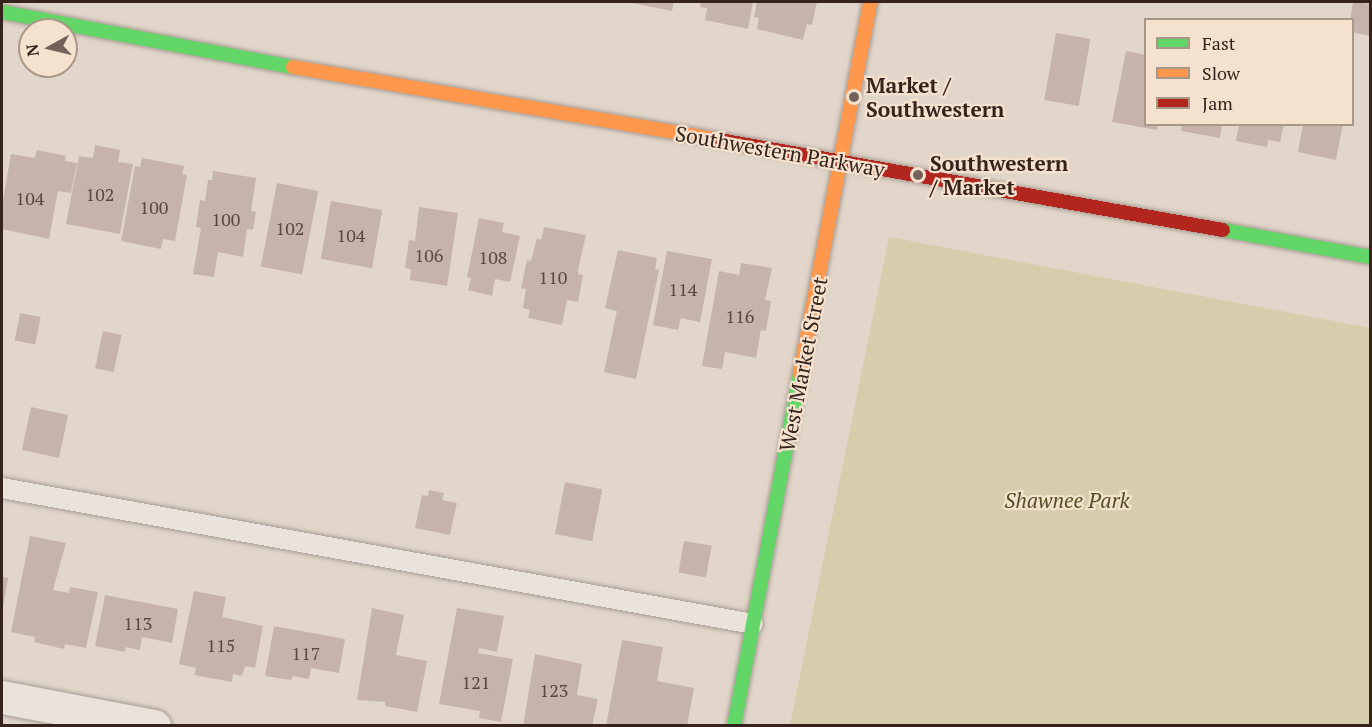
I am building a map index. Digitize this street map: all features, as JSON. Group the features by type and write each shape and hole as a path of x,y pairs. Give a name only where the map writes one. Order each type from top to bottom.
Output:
{"street":[{"name":"West Market Street","path":"734,726 842,161 870,2"},
{"name":"Southwestern Parkway","path":"2,12 224,55 842,161 1371,257"},
{"path":"2,697 154,726"}],"lane":[{"path":"2,488 753,624"}],"green space":[{"name":"Shawnee Park","path":"889,237 1370,328 1370,725 790,725"}],"building":[{"path":"627,2 674,2 672,11"},
{"path":"701,2 753,2 748,29 705,20 707,8 700,7"},
{"path":"757,2 817,2 812,25 807,24 803,40 757,29 759,18 754,17"},
{"path":"1353,2 1370,4 1370,36 1354,32 1354,18 1350,18"},
{"path":"1056,33 1090,39 1079,106 1044,100"},
{"path":"1126,51 1144,55 1144,126 1158,126 1157,130 1112,122"},
{"path":"1182,126 1222,126 1220,138 1181,131"},
{"path":"1239,126 1284,126 1280,142 1268,140 1267,147 1236,141"},
{"path":"1303,126 1343,126 1336,160 1298,152"},
{"path":"95,145 120,150 118,162 133,164 120,234 66,224 79,156 93,158"},
{"path":"37,150 66,156 65,161 77,163 71,193 58,191 49,239 2,229 2,206 11,154 35,158"},
{"path":"142,158 184,166 182,174 187,175 175,241 163,239 161,249 121,241 135,166 140,167"},
{"path":"213,171 256,178 251,211 256,212 253,230 247,229 243,257 218,252 214,277 193,274 201,228 196,227 200,200 205,201 208,180 212,180"},
{"path":"277,183 318,191 302,274 261,266"},
{"path":"331,201 382,210 372,268 321,259"},
{"path":"419,207 458,213 447,286 410,280 411,269 405,268 409,240 415,241"},
{"path":"479,218 504,223 502,232 520,236 510,282 495,279 492,296 468,290 471,278 467,277"},
{"path":"544,227 586,235 578,270 578,274 583,275 578,302 567,300 562,325 528,318 530,310 523,308 526,289 521,288 527,260 531,261 537,238 541,240"},
{"path":"618,250 657,258 655,269 659,270 636,379 604,372 617,311 605,308"},
{"path":"667,251 712,259 700,322 681,318 678,330 653,325"},
{"path":"741,263 772,268 765,300 771,301 766,331 761,330 756,358 725,352 722,369 702,366 719,271 739,275"},
{"path":"20,313 41,317 35,344 15,340"},
{"path":"103,331 122,335 114,372 95,368"},
{"path":"31,407 68,415 59,458 22,450"},
{"path":"565,482 602,489 592,541 555,534"},
{"path":"429,490 444,493 442,500 457,503 450,535 415,528 422,495 428,496"},
{"path":"30,536 66,543 53,590 69,593 70,587 98,592 86,648 65,644 64,649 34,642 35,637 11,632"},
{"path":"684,541 712,546 706,577 678,573"},
{"path":"2,577 8,578 3,607 2,607"},
{"path":"194,591 226,597 222,617 263,626 255,668 245,666 242,676 233,674 232,682 194,675 196,668 179,664"},
{"path":"105,595 178,609 172,643 142,637 140,650 126,647 125,652 95,646"},
{"path":"372,608 404,615 396,655 427,661 417,712 385,706 385,702 357,700"},
{"path":"457,608 504,616 497,652 479,648 478,653 513,659 501,722 479,718 480,711 439,704"},
{"path":"274,626 345,639 339,673 311,668 309,679 293,676 291,680 265,676"},
{"path":"622,640 663,647 657,681 694,688 687,726 606,726"},
{"path":"535,654 582,664 577,695 598,699 592,726 523,726"}],"traffic: fast":[{"path":"2,12 293,67"},
{"path":"1223,230 1370,257"},
{"path":"734,726 800,374"}],"traffic: slow":[{"path":"800,374 870,2"},
{"path":"293,67 714,139"}],"traffic: jam":[{"path":"714,139 1223,230"}],"place":[{"name":"Market / Southwestern","path":"854,97"},
{"name":"Southwestern / Market","path":"918,175"}]}
